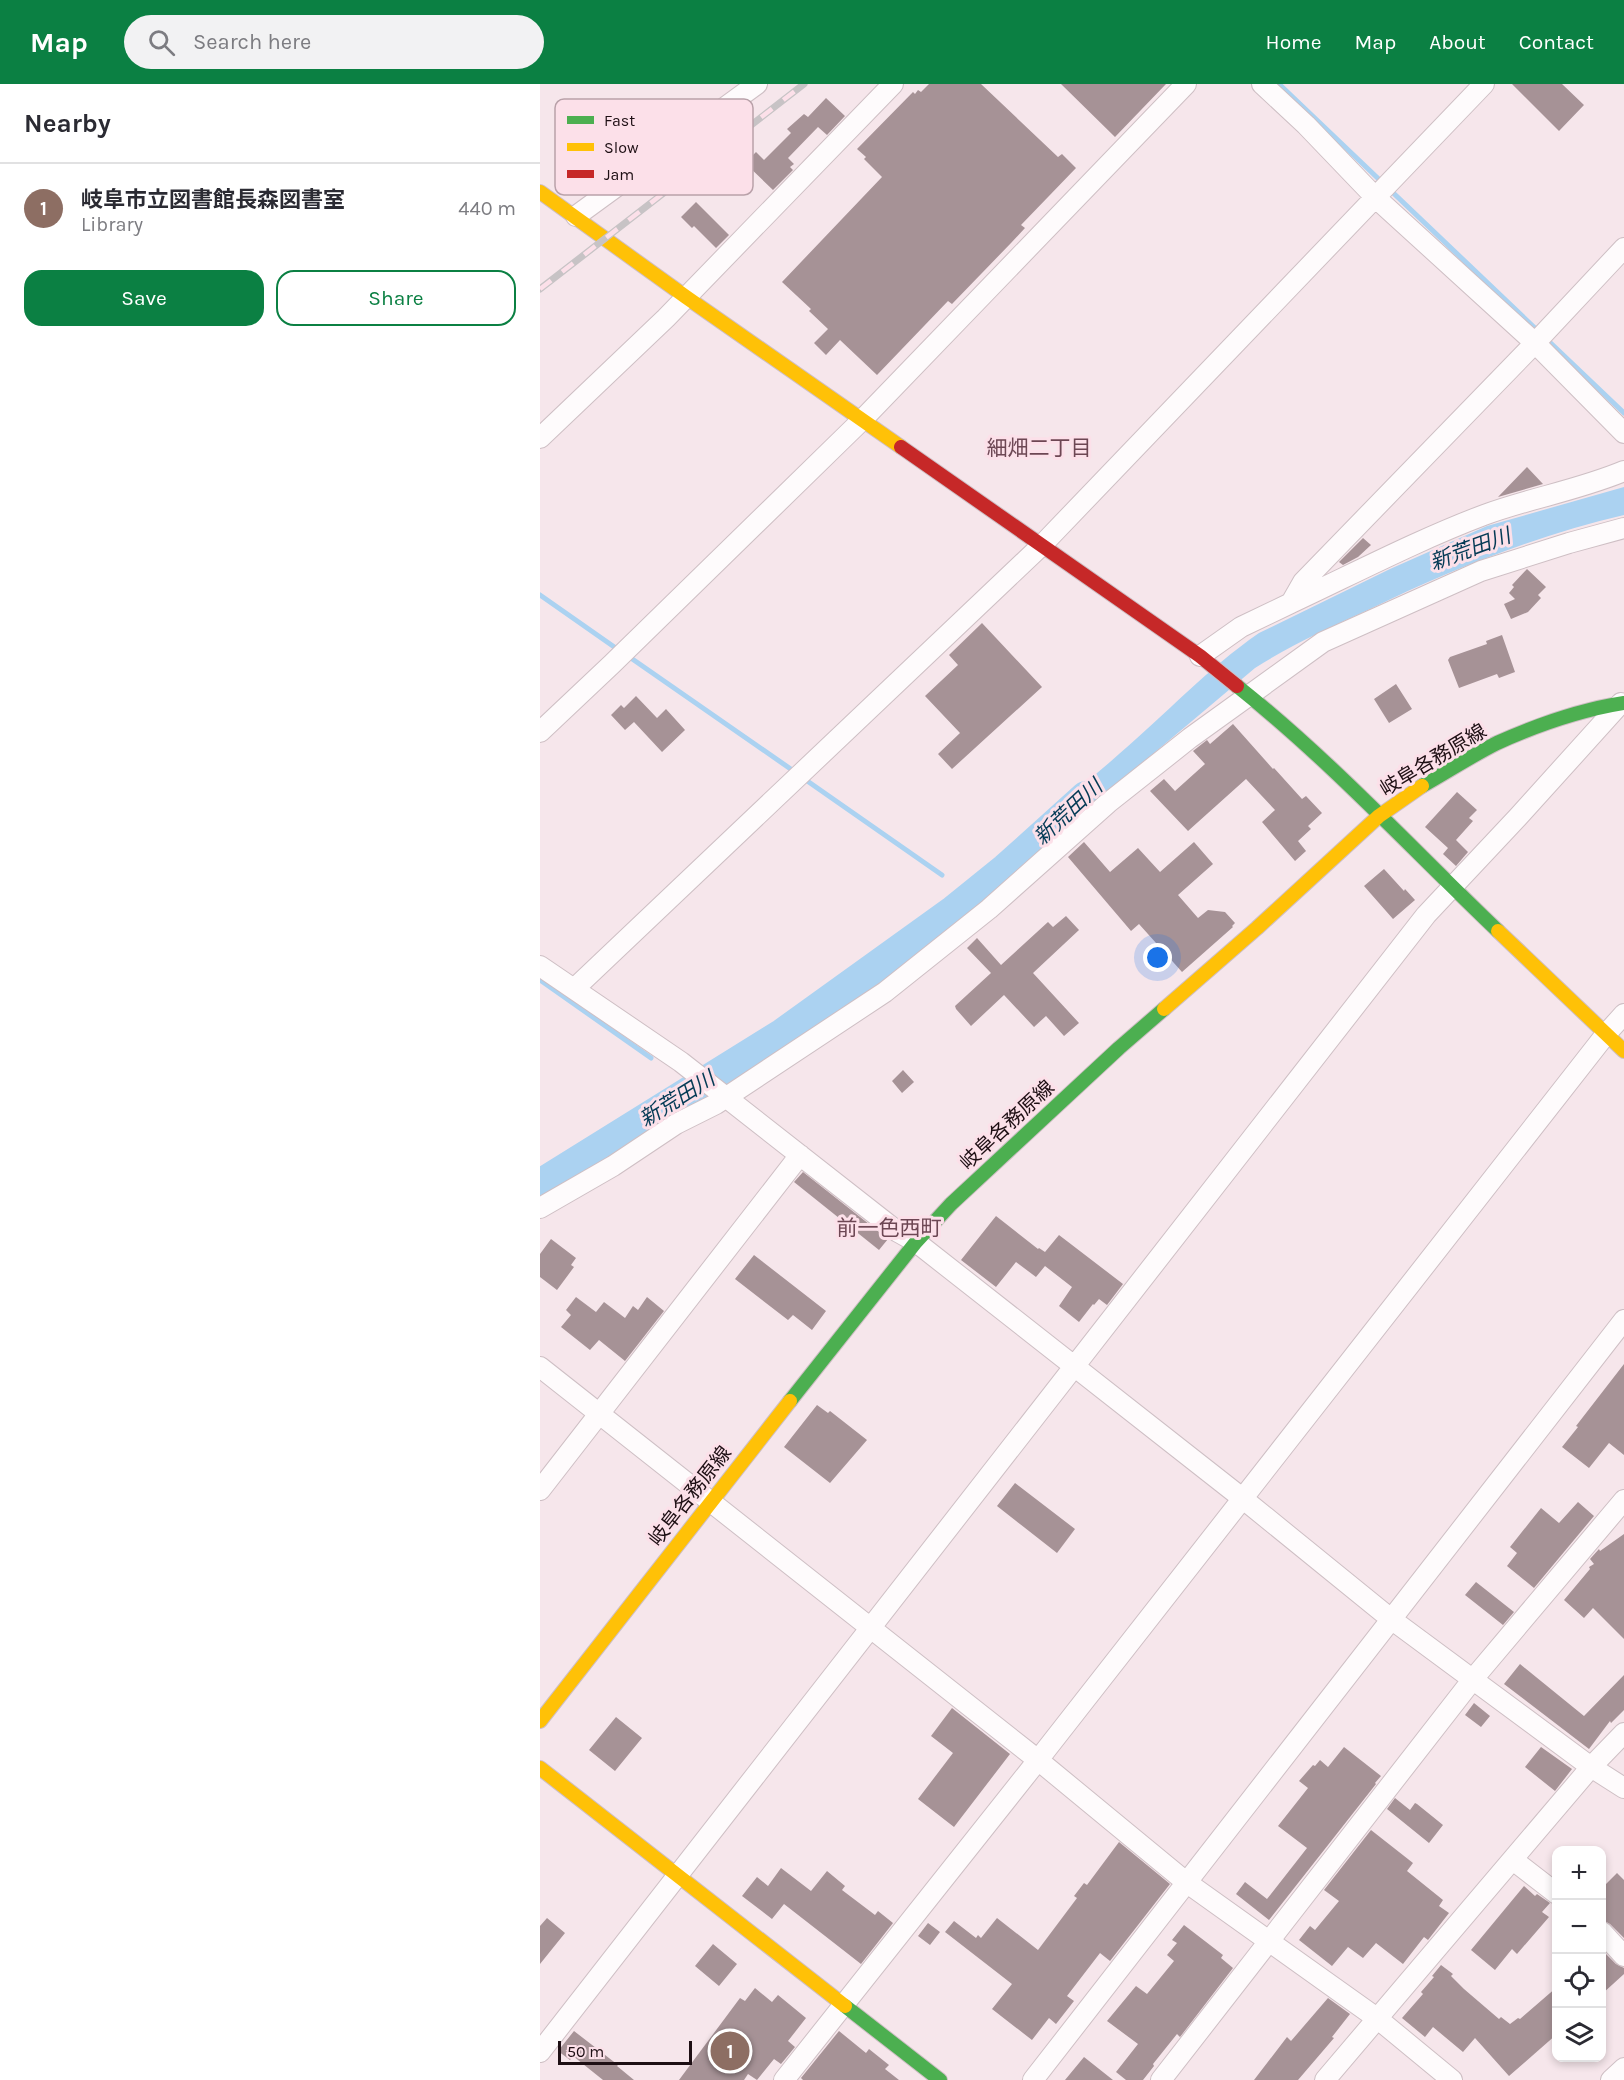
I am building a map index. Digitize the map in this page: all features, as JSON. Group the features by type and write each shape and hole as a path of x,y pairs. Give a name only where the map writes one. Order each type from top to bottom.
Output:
{"street":[{"path":"736,99 757,84"},
{"path":"540,438 666,318 894,84"},
{"path":"540,732 862,420 1186,84"},
{"path":"1262,84 1306,125 1376,198 1535,343 1624,433"},
{"path":"574,989 1042,545 1484,84"},
{"path":"540,192 686,297 1204,659 1245,691 1352,787 1451,886 1624,1051"},
{"path":"576,216 605,195"},
{"path":"1291,603 1303,582 1624,248"},
{"path":"1204,659 1241,627 1425,540 1486,515 1599,482 1624,471"},
{"path":"540,1208 613,1166 885,992 988,909 1108,802 1245,691 1323,642 1470,576 1569,543 1624,528"},
{"path":"540,2052 1419,924 1451,886 1518,818 1623,703"},
{"name":"岐阜各務原線","path":"540,1721 709,1502 916,1242 951,1204 1119,1048 1257,928 1380,816 1408,794 1496,744 1541,725 1600,707 1623,703"},
{"path":"540,966 691,1070 898,1232 916,1242 1392,1619 1591,1767 1624,1788"},
{"path":"784,2080 1624,1014"},
{"path":"540,1490 800,1155"},
{"path":"1033,2080 1624,1320"},
{"path":"540,1367 1038,1760 1186,1882 1378,2019 1452,2080"},
{"path":"1161,2080 1473,1679 1624,1500"},
{"path":"1325,2080 1591,1767 1624,1732"},
{"path":"540,1768 940,2080"},
{"path":"1513,1860 1552,1890"},
{"path":"1606,1936 1624,1956"},
{"path":"1611,2080 1624,2068"}],"water":[{"path":"1624,487 1624,515 1558,533 1493,555 1399,595 1282,652 1255,668 1059,833 1044,816 1110,762 1222,661 1259,633 1390,569 1487,526"}],"building":[{"path":"929,84 981,84 1058,157 1062,154 1076,168 1021,225 1025,228 1011,243 952,304 948,301 877,375 840,340 826,355 814,343 828,329 809,311 811,309 782,282 882,177 857,149 913,92 915,94 918,90 921,92"},
{"path":"1061,84 1166,84 1115,137"},
{"path":"1512,84 1562,84 1584,105 1559,131"},
{"path":"826,98 845,116 827,135 818,127 788,158 794,164 790,167 793,170 773,190 753,171 753,155 756,152 764,160 791,133 787,129 804,114 808,117"},
{"path":"696,202 729,235 716,248 694,226 692,228 681,217"},
{"path":"1527,467 1543,484 1498,497"},
{"path":"1363,538 1371,545 1358,557 1343,565 1339,562"},
{"path":"1527,569 1546,587 1538,595 1541,598 1528,612 1511,619 1504,604 1515,599 1509,593 1514,587 1512,585"},
{"path":"982,623 1042,687 952,769 938,754 960,733 925,696 958,665 949,655"},
{"path":"1502,635 1515,672 1499,678 1497,674 1459,688 1448,660 1450,657 1487,644 1486,641"},
{"path":"1396,684 1412,709 1389,723 1374,699"},
{"path":"636,696 657,718 666,709 685,730 662,752 634,722 625,730 611,715 621,705 624,708"},
{"path":"1233,724 1302,799 1306,796 1322,813 1308,826 1311,829 1298,841 1306,851 1295,861 1262,822 1275,810 1246,779 1188,831 1150,791 1164,779 1175,791 1205,764 1193,751 1207,740 1210,744"},
{"path":"1457,792 1477,810 1469,818 1473,821 1456,840 1468,852 1456,866 1443,854 1448,848 1425,827"},
{"path":"1084,842 1110,872 1138,848 1160,872 1194,842 1213,864 1178,895 1198,918 1208,910 1225,912 1235,923 1233,927 1182,972 1139,924 1131,931 1068,857"},
{"path":"1384,869 1415,900 1393,919 1364,886"},
{"path":"1066,916 1079,930 1033,973 1079,1023 1064,1036 1046,1016 1034,1027 1004,995 971,1026 955,1006 991,973 967,948 977,938 1001,965 1048,922 1053,927"},
{"path":"903,1070 914,1082 902,1093 892,1081"},
{"path":"803,1172 888,1239 879,1250 794,1182"},
{"path":"996,1216 1045,1252 1059,1235 1123,1284 1107,1305 1099,1299 1079,1322 1059,1306 1072,1287 1045,1266 1036,1277 1016,1262 996,1287 961,1260"},
{"path":"551,1239 576,1258 571,1265 574,1267 557,1290 540,1277 540,1254"},
{"path":"754,1255 826,1311 812,1330 793,1315 788,1320 735,1279"},
{"path":"576,1297 596,1312 604,1302 625,1318 633,1306 638,1310 647,1297 664,1311 625,1361 599,1340 590,1350 561,1327 571,1315 566,1310"},
{"path":"1624,1364 1624,1455 1609,1443 1589,1468 1562,1447"},
{"path":"817,1405 828,1413 830,1411 867,1440 830,1483 784,1447"},
{"path":"1015,1483 1075,1529 1057,1553 997,1506"},
{"path":"1578,1502 1594,1516 1534,1588 1507,1566 1517,1553 1510,1547 1541,1508 1559,1523"},
{"path":"1624,1534 1624,1639 1593,1608 1584,1618 1564,1600 1590,1569 1589,1567 1594,1564 1590,1559 1599,1549 1600,1551"},
{"path":"1476,1582 1514,1612 1503,1625 1465,1595"},
{"path":"1520,1664 1584,1716 1624,1675 1624,1710 1611,1723 1610,1721 1589,1749 1504,1684"},
{"path":"1474,1703 1490,1716 1481,1727 1465,1715"},
{"path":"952,1708 1010,1754 954,1827 918,1799 953,1753 931,1736"},
{"path":"616,1717 642,1738 615,1771 589,1750"},
{"path":"1344,1747 1381,1776 1269,1920 1236,1894 1245,1882 1267,1899 1307,1848 1278,1826 1308,1788 1299,1781 1320,1760 1328,1767"},
{"path":"1541,1747 1572,1769 1555,1791 1525,1767"},
{"path":"1395,1798 1410,1810 1415,1803 1417,1804 1443,1825 1429,1843 1387,1809"},
{"path":"1371,1830 1413,1863 1407,1871 1443,1900 1439,1906 1449,1913 1428,1940 1424,1937 1403,1964 1376,1943 1363,1958 1348,1947 1332,1966 1299,1940 1310,1926 1315,1930 1339,1901 1324,1890"},
{"path":"1119,1842 1170,1884 1110,1961 1100,1953 1067,1996 1074,2001 1056,2024 1049,2018 1032,2040 992,2009 1012,1984 945,1932 954,1921 976,1938 978,1935 981,1938 997,1918 1038,1950 1077,1898 1074,1896 1084,1883 1087,1885"},
{"path":"781,1868 811,1891 827,1871 845,1886 842,1890 875,1915 878,1911 893,1923 861,1964 784,1904 772,1919 742,1896 757,1877 768,1886"},
{"path":"1617,1873 1624,1880 1624,1938 1606,1922 1606,1884"},
{"path":"1524,1886 1535,1896 1537,1894 1550,1903 1542,1912 1549,1917 1517,1954 1512,1949 1495,1970 1471,1950"},
{"path":"547,1918 565,1933 540,1964 540,1926"},
{"path":"928,1923 940,1932 930,1945 918,1936"},
{"path":"1184,1925 1223,1955 1221,1958 1233,1968 1180,2037 1177,2034 1143,2080 1126,2080 1116,2072 1138,2044 1107,2021 1136,1986 1147,1994 1174,1961 1167,1955 1177,1943 1172,1940"},
{"path":"713,1944 737,1964 719,1986 695,1966"},
{"path":"1606,1954 1624,1968 1624,1974 1606,1990"},
{"path":"1441,1965 1453,1974 1451,1976 1464,1989 1499,2019 1501,2017 1510,2024 1520,2019 1552,1991 1552,2038 1509,2076 1475,2038 1463,2052 1433,2027 1425,2037 1402,2018 1423,1994 1421,1992 1434,1977 1432,1976"},
{"path":"755,1988 772,2002 778,1995 806,2018 788,2041 795,2047 781,2064 774,2059 757,2080 748,2074 744,2080 679,2080 740,1998 745,2001"},
{"path":"1328,1998 1350,2014 1332,2037 1334,2038 1298,2080 1254,2080 1287,2037 1291,2041"},
{"path":"574,2031 634,2080 603,2080 573,2056 570,2060 558,2051"},
{"path":"839,2031 866,2053 869,2049 889,2065 885,2069 899,2080 803,2080 801,2078"},
{"path":"1084,2057 1113,2080 1065,2080"}],"waterway":[{"path":"1279,84 1624,413"},
{"path":"540,595 620,651"},
{"path":"628,656 795,772"},
{"path":"803,778 942,875"},
{"name":"新荒田川","path":"540,1185 783,1034 954,911 1006,869 1086,797"},
{"path":"540,980 651,1058"}],"railway":[{"path":"753,124 804,84"},
{"path":"540,289 661,195"}],"traffic: fast":[{"path":"1237,686 1338,774 1498,931"},
{"path":"1422,786 1512,736 1575,714 1624,703"},
{"path":"790,1401 916,1242 951,1204 1164,1009"},
{"path":"845,2006 940,2080"}],"traffic: slow":[{"path":"540,192 901,447"},
{"path":"1164,1009 1257,928 1379,816 1422,786"},
{"path":"1498,931 1624,1051"},
{"path":"540,1721 790,1401"},
{"path":"540,1768 845,2006"}],"traffic: jam":[{"path":"901,447 1200,656 1237,686"}],"place":[{"name":"岐阜市立図書館長森図書室","path":"730,2051"}],"district":[{"name":"細畑二丁目","path":"1039,448"},
{"name":"前一色西町","path":"889,1228"}]}
